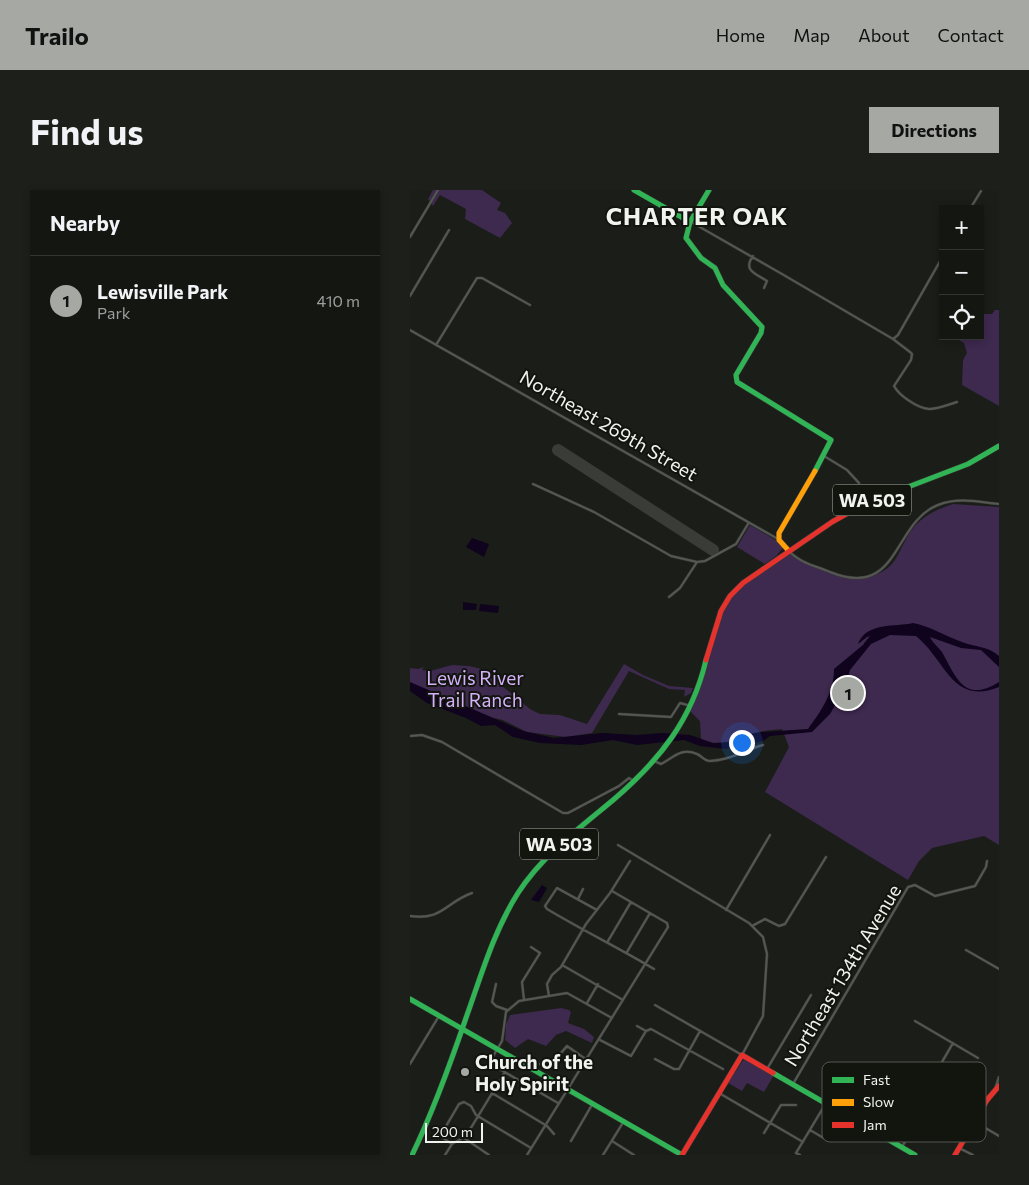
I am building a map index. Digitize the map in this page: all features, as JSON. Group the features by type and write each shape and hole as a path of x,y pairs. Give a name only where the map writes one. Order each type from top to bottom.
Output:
{"street":[{"path":"410,237 438,190"},
{"path":"634,190 753,256 893,339 912,354 911,360 894,386 897,392 921,409 938,408 956,402"},
{"path":"709,190 690,222 686,236 689,244 701,258 715,268 723,285 762,327 761,334 736,375 736,380 738,384 830,439 830,445 779,532 778,539"},
{"path":"972,205 981,191"},
{"path":"410,296 448,230"},
{"path":"753,256 748,263 748,267 758,277 766,280 767,285 764,288"},
{"path":"893,339 898,335 939,263"},
{"path":"436,344 472,282 477,278 482,278 530,305"},
{"name":"Northeast 269th Street","path":"410,330 778,539 789,551"},
{"name":"WA 503","path":"412,1155 434,1106 497,932 523,885 557,846 634,781 663,749 691,706 705,673 716,625 726,602 742,584 861,505 953,471 999,446"},
{"path":"824,456 847,470 859,482"},
{"path":"533,484 594,512 671,556 697,562 706,561 732,546 748,523"},
{"path":"789,551 798,559 844,577 868,576 879,572 888,564 912,524 932,508 960,500 999,504"},
{"path":"669,597 680,588 697,562"},
{"path":"619,714 671,717 680,703 691,706"},
{"path":"410,736 422,735 442,742 562,813 568,813 629,778 634,781"},
{"path":"654,761 661,764 674,754 685,752 698,754 710,761 734,758 749,749 764,745"},
{"path":"726,910 770,835"},
{"path":"410,999 682,1155 758,1028 763,1013 767,954 763,937 752,926 618,845"},
{"path":"752,926 764,919 779,926 786,924 826,857"},
{"path":"548,996 548,982 562,965 582,930 612,891 630,861"},
{"name":"Northeast 134th Avenue","path":"793,1084 908,887 915,885 935,896 975,886 986,867 987,861"},
{"path":"597,910 556,888 545,907 582,930 607,941 654,969"},
{"path":"578,899 583,889"},
{"path":"527,1155 668,926 612,891"},
{"path":"410,916 424,917 436,915 472,893"},
{"path":"607,941 631,902"},
{"path":"626,952 650,913"},
{"path":"524,1000 522,982 540,953 531,947"},
{"path":"966,950 999,969"},
{"path":"562,965 623,1000"},
{"path":"496,984 492,998 493,1003 507,1010"},
{"path":"587,1003 598,984"},
{"path":"558,1103 489,1063 502,1039 503,1018 507,1010 516,1002 568,993 612,1019"},
{"path":"767,1069 811,995"},
{"path":"655,1005 822,1101"},
{"path":"410,1064 439,1016"},
{"path":"914,1021 978,1058"},
{"path":"637,1026 646,1031 651,1030 723,1069"},
{"path":"600,1039 631,1056 646,1031"},
{"path":"655,1058 677,1070 700,1031"},
{"path":"942,1062 953,1043"},
{"path":"540,1064 555,1061 566,1046 587,1060"},
{"path":"445,1155 452,1144 464,1138 505,1072"},
{"path":"986,1104 997,1087 999,1077"},
{"path":"492,1093 545,1125 554,1134"},
{"path":"719,1093 803,1142"},
{"path":"452,1144 442,1136 442,1131 462,1102 469,1104 478,1116 531,1148"},
{"path":"571,1140 593,1103"},
{"path":"764,1133 782,1104 796,1105"},
{"path":"800,1155 796,1153 822,1110"},
{"path":"603,1155 624,1121"},
{"path":"986,1129 999,1136"},
{"path":"810,1130 822,1137"},
{"path":"464,1138 489,1155"},
{"path":"612,1141 634,1155"},
{"path":"892,1142 915,1155"},
{"path":"902,1148 905,1142"},
{"path":"955,1155 963,1142"},
{"path":"960,1148 973,1155"},
{"path":"477,1154 479,1149"}],"green space":[{"path":"433,190 482,190 501,203 497,210 505,213 512,223 500,238 465,219 466,209 440,195 433,206 428,199"},
{"path":"995,310 999,310 999,406 962,385 963,360 967,353 964,343 959,340 984,340 984,314 992,314"},
{"path":"953,504 999,507 999,845 984,836 932,848 919,861 908,880 765,792 789,747 782,729 754,733 722,743 710,742 701,740 700,721 690,711 719,616 742,584 789,551 806,563 834,574 863,578 881,573 895,560 918,522 932,512"},
{"path":"750,525 779,542 783,548 765,564 737,547"},
{"name":"Lewis River Trail Ranch","path":"624,664 643,675 669,686 693,688 691,693 684,697 685,690 669,689 629,671 592,733 566,737 527,732 503,720 489,717 410,684 410,668 418,669 424,667 422,670 430,671 452,665 469,666 490,671 501,685 530,709 540,714 560,715 587,724"},
{"path":"561,1008 571,1012 568,1023 584,1029 594,1037 592,1043 566,1031 556,1035 546,1046 528,1039 515,1048 505,1040 506,1024 510,1015"},
{"path":"744,1059 774,1075 764,1092 747,1083 742,1091 728,1083"}],"shaded area":[{"path":"472,538 489,544 484,557 466,547"},
{"path":"463,602 477,604 476,610 463,610"},
{"path":"480,604 499,606 498,613 479,611"},
{"path":"913,623 925,626 962,642 986,648 995,653 999,656 999,667 981,650 961,648 930,637 963,685 969,689 977,690 987,688 999,682 999,687 983,691 970,690 960,686 916,636 890,635 871,644 850,670 844,690 830,714 812,732 770,736 763,741 726,749 700,746 684,740 637,745 613,740 581,745 540,743 513,737 495,725 481,726 427,703 410,691 410,682 523,731 554,738 602,733 637,735 662,733 690,735 713,743 731,742 750,734 808,729 829,694 834,669 875,635 867,637 858,644 862,637 874,629"},
{"path":"542,885 547,888 539,902 531,900"}],"waterway":[{"path":"866,644 877,635"}],"runway":[{"path":"558,450 713,550"}],"traffic: fast":[{"path":"634,190 690,222"},
{"path":"709,190 690,222 686,238 701,258 715,268 723,285 762,327 761,333 736,375 737,382 831,440 815,471"},
{"path":"866,503 968,464 999,446"},
{"path":"412,1155 442,1086 495,937 518,893 549,855 629,786 659,755 692,702 706,660"},
{"path":"410,999 682,1155"},
{"path":"773,1073 822,1101"},
{"path":"892,1142 915,1155"}],"traffic: slow":[{"path":"789,551 779,540 779,533 815,471"}],"traffic: jam":[{"path":"706,660 721,611 730,596 743,583 832,522 866,503"},
{"path":"682,1155 742,1055 773,1073"},
{"path":"986,1102 999,1086"},
{"path":"955,1155 963,1142"}],"place":[{"name":"Lewisville Park","path":"848,693"},
{"name":"Church of the Holy Spirit","path":"465,1072"}],"district":[{"name":"CHARTER OAK","path":"697,215"}]}
